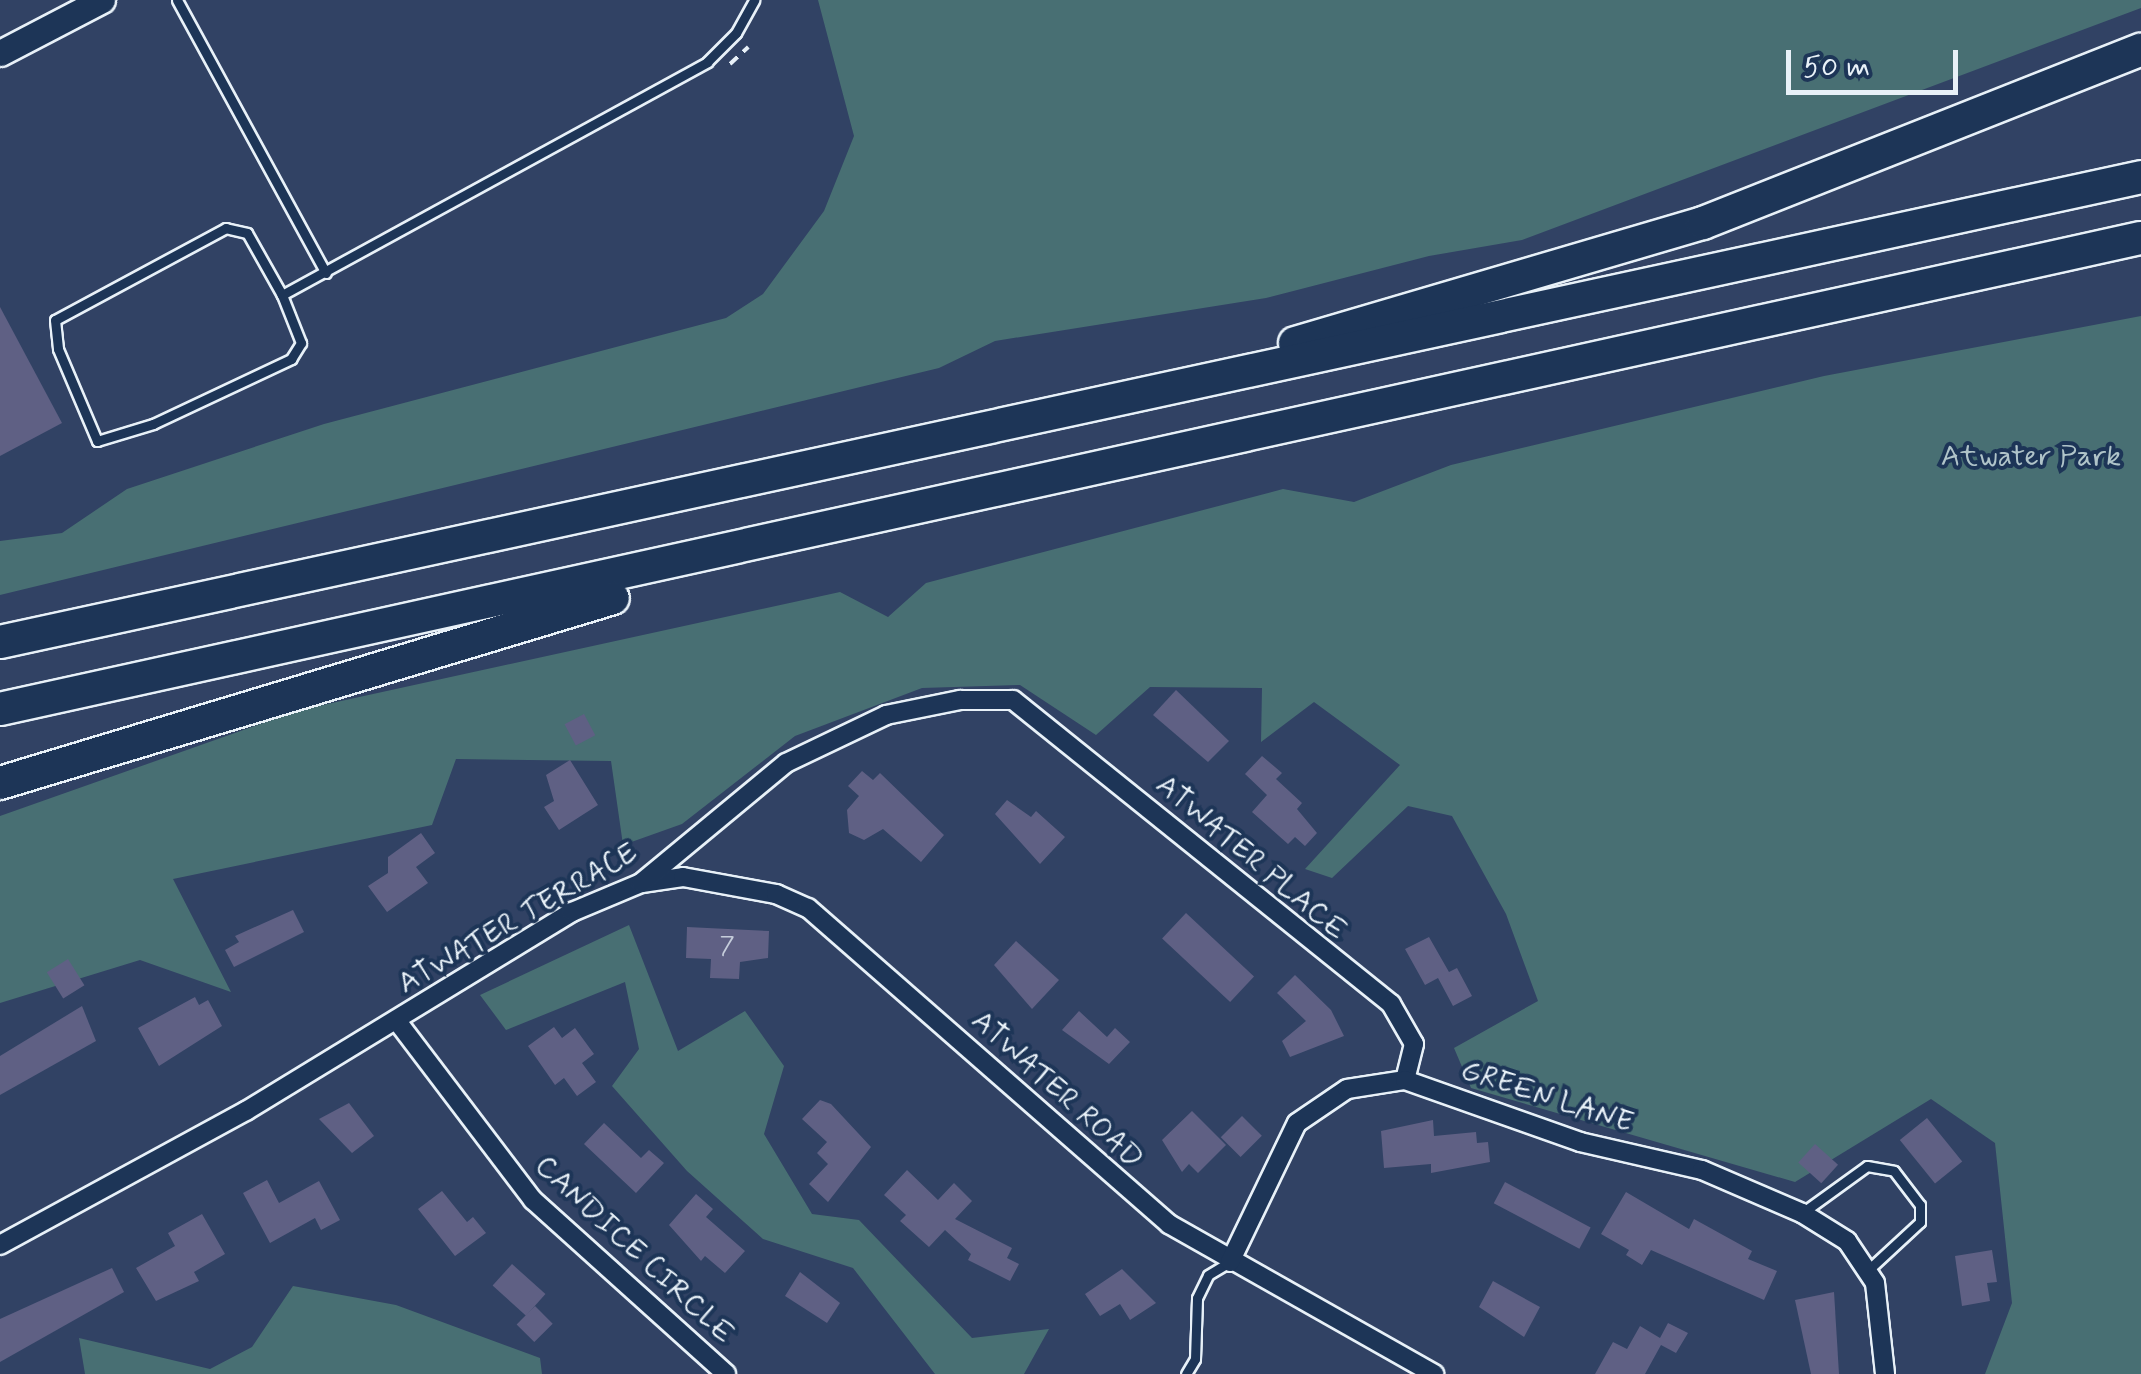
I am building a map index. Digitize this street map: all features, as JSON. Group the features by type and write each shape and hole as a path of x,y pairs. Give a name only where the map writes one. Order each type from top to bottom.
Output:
{"highway":[{"path":"914,444 1620,251 1849,171 2141,50"},
{"path":"0,642 2141,177"},
{"path":"0,709 2141,238"},
{"path":"0,782 242,705 918,510"}],"main road":[{"path":"0,53 102,0"}],"street":[{"name":"ATWATER TERRACE","path":"0,1245 397,1021 572,912 641,883 772,774 840,734 886,715 960,700 1013,700"},
{"name":"ATWATER PLACE","path":"1013,700 1392,1004 1414,1044 1405,1080"},
{"name":"ATWATER ROAD","path":"641,883 683,877 776,894 808,908 1088,1158 1168,1224 1434,1374"},
{"name":"CANDICE CIRCLE","path":"397,1021 533,1200 726,1374"},
{"name":"GREEN LANE","path":"1230,1262 1297,1122 1346,1090 1405,1080 1580,1142 1702,1170 1802,1213 1847,1241 1867,1271 1883,1325 1884,1374"}],"lane":[{"path":"177,0 326,273"},
{"path":"282,296 707,62 736,33 754,0"},
{"path":"226,228 247,233 282,296 301,343 291,359 153,424 97,442 58,349 54,320 226,228"},
{"path":"1802,1213 1867,1166 1894,1171 1920,1205 1920,1222 1867,1271"},
{"path":"1186,1374 1194,1358 1197,1298 1208,1276 1230,1262"}],"path":[{"path":"723,67 748,47"}],"green space":[{"path":"818,0 2141,0 2141,8 1522,240 1429,256 1266,298 995,341 939,368 0,595 0,541 62,533 127,489 324,424 726,318 763,294 824,211 854,136"},
{"name":"Atwater Park","path":"2141,316 2141,1374 1985,1374 2012,1303 1995,1143 1931,1099 1795,1182 1471,1088 1454,1048 1538,1001 1506,914 1452,816 1408,806 1332,878 1305,869 1400,765 1314,702 1261,742 1262,688 1150,687 1096,735 1020,685 922,688 795,736 682,824 623,845 611,761 456,759 432,825 173,879 231,992 140,960 0,1003 0,816 300,710 840,592 888,617 926,583 1283,489 1354,502 1451,465 1824,376"},
{"path":"629,925 678,1051 745,1011 784,1066 764,1134 812,1214 859,1220 972,1338 1049,1329 1024,1374 935,1374 853,1268 763,1239 687,1171 612,1086 639,1049 625,982 506,1030 480,995"},
{"path":"293,1286 396,1305 540,1358 542,1374 85,1374 79,1338 210,1369 252,1347"}],"building":[{"path":"0,307 62,423 0,456"},
{"path":"1176,690 1229,741 1208,762 1153,715"},
{"path":"584,714 595,735 576,746 565,724"},
{"path":"1262,756 1282,773 1276,779 1302,803 1297,809 1317,833 1305,846 1295,837 1288,844 1252,812 1267,795 1245,774"},
{"path":"570,760 598,805 559,830 544,807 554,801 546,775"},
{"path":"862,771 873,780 880,773 944,835 921,862 883,829 864,840 849,833 847,810 859,796 848,786"},
{"path":"1007,800 1031,817 1036,811 1065,837 1040,864 995,814"},
{"path":"421,833 435,853 416,867 428,883 387,912 368,886 388,873 388,857"},
{"path":"293,910 304,932 234,967 225,950 239,942 235,936"},
{"path":"1186,913 1254,976 1230,1002 1162,939"},
{"path":"687,927 769,931 768,958 740,962 739,979 710,978 711,959 686,958"},
{"path":"1429,937 1449,972 1457,968 1472,996 1453,1006 1438,978 1425,985 1405,949"},
{"path":"1016,941 1059,980 1032,1009 994,965"},
{"path":"68,959 84,985 63,999 47,972"},
{"path":"1295,975 1331,1010 1344,1036 1290,1057 1282,1041 1306,1021 1277,993"},
{"path":"195,997 199,1005 208,1000 222,1026 159,1066 138,1028"},
{"path":"82,1006 96,1041 0,1095 0,1056"},
{"path":"1079,1011 1107,1037 1115,1028 1130,1042 1109,1064 1062,1030"},
{"path":"554,1027 562,1038 575,1028 594,1054 582,1063 596,1082 577,1096 564,1078 555,1085 528,1046"},
{"path":"820,1100 831,1104 871,1147 828,1202 809,1184 828,1164 817,1153 827,1142 802,1119"},
{"path":"349,1103 374,1136 352,1153 319,1119"},
{"path":"1192,1111 1226,1145 1198,1173 1189,1164 1182,1172 1162,1140"},
{"path":"1242,1116 1262,1136 1241,1157 1221,1137"},
{"path":"1927,1118 1962,1162 1935,1184 1900,1140"},
{"path":"1433,1120 1434,1136 1476,1132 1477,1143 1488,1142 1490,1162 1431,1173 1431,1164 1384,1168 1381,1131"},
{"path":"604,1123 641,1158 649,1150 664,1163 636,1193 584,1144"},
{"path":"1815,1144 1838,1165 1821,1183 1798,1163"},
{"path":"907,1170 938,1200 954,1183 972,1201 955,1219 1012,1248 1007,1258 1019,1264 1010,1281 968,1260 971,1254 945,1230 929,1247 900,1221 906,1215 884,1195"},
{"path":"267,1180 279,1203 319,1181 340,1220 321,1230 315,1218 270,1243 243,1193"},
{"path":"1505,1182 1591,1228 1579,1249 1494,1203"},
{"path":"442,1191 467,1222 473,1217 486,1233 455,1256 418,1209"},
{"path":"1626,1192 1689,1229 1694,1219 1752,1251 1748,1259 1777,1271 1764,1300 1651,1250 1642,1265 1626,1255 1629,1250 1601,1234"},
{"path":"696,1194 713,1209 706,1217 745,1251 725,1273 705,1256 701,1261 669,1225"},
{"path":"202,1214 225,1254 194,1272 199,1281 156,1301 136,1268 175,1246 168,1233"},
{"path":"1992,1250 1997,1282 1987,1283 1990,1301 1962,1306 1955,1256"},
{"path":"512,1264 545,1294 526,1316 493,1286"},
{"path":"112,1268 124,1292 0,1362 0,1319"},
{"path":"1122,1269 1156,1303 1130,1320 1120,1304 1100,1316 1085,1294"},
{"path":"800,1272 840,1303 827,1323 785,1296"},
{"path":"1493,1281 1540,1307 1524,1337 1479,1307"},
{"path":"1834,1292 1839,1374 1811,1374 1795,1300"},
{"path":"535,1306 553,1324 534,1342 517,1324"},
{"path":"1668,1323 1688,1333 1676,1353 1661,1345 1645,1374 1595,1374 1613,1342 1627,1349 1640,1326 1660,1338"}]}
